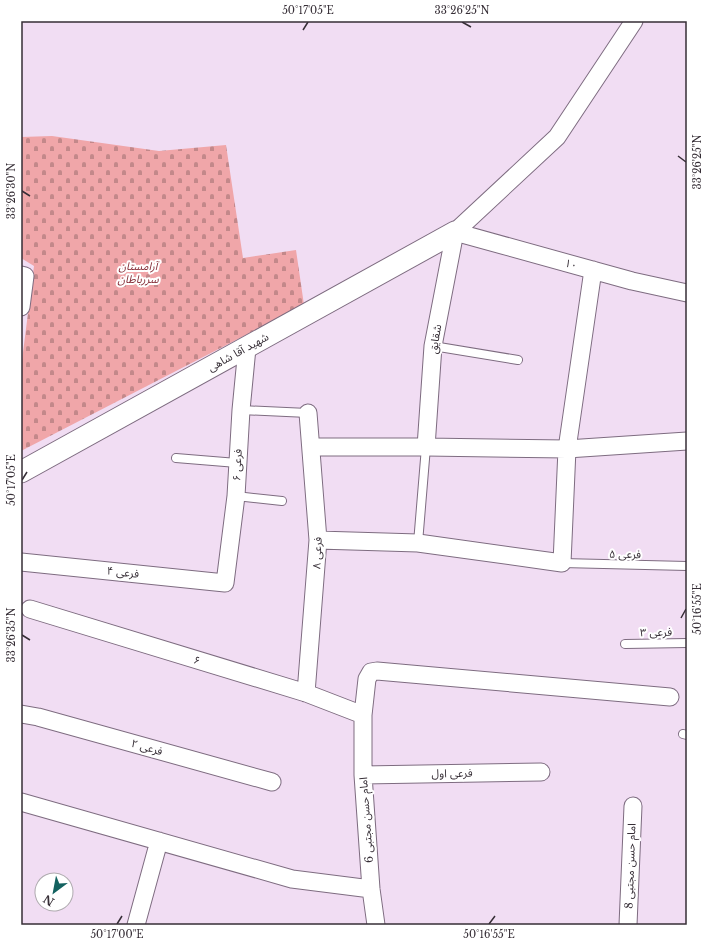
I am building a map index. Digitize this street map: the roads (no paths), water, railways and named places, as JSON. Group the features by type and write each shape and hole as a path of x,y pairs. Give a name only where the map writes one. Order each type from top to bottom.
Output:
{"street":[{"path":"455,232 557,137 634,21"},
{"name":"۱۰","path":"455,232 632,281 687,293"},
{"name":"شقایق","path":"426,447 433,346 455,232"},
{"name":"شهید آقا شاهی","path":"21,472 455,232"},
{"path":"318,540 418,543 562,563 567,449 593,270"},
{"path":"21,275 25,276 21,307"},
{"name":"فرعی ۶","path":"225,583 236,496 237,463 246,348"},
{"name":"فرعی ۸","path":"306,694 318,540 308,413"},
{"path":"311,447 567,449 687,441"},
{"name":"فرعی ۴","path":"21,562 225,583"},
{"name":"۶","path":"30,609 306,694 363,715"},
{"name":"امام حسن مجتبی 6","path":"376,925 370,889 363,775 363,715 367,679 371,672 377,671 670,697"},
{"name":"فرعی ۲","path":"21,714 38,717 272,782"},
{"name":"فرعی اول","path":"363,775 541,772"},
{"path":"21,802 292,879 370,889"},
{"name":"امام حسن مجتبی 8","path":"628,925 632,806"},
{"path":"136,925 159,841"}],"lane":[{"path":"433,346 518,360"},
{"path":"241,410 308,413"},
{"path":"418,543 426,447"},
{"path":"176,458 237,463"},
{"path":"236,496 282,501"},
{"name":"فرعی ۵","path":"562,563 687,566"},
{"name":"فرعی ۳","path":"625,644 687,643"}],"park label":[{"name":"آرامستان سررباطان","path":"138,272"}]}
